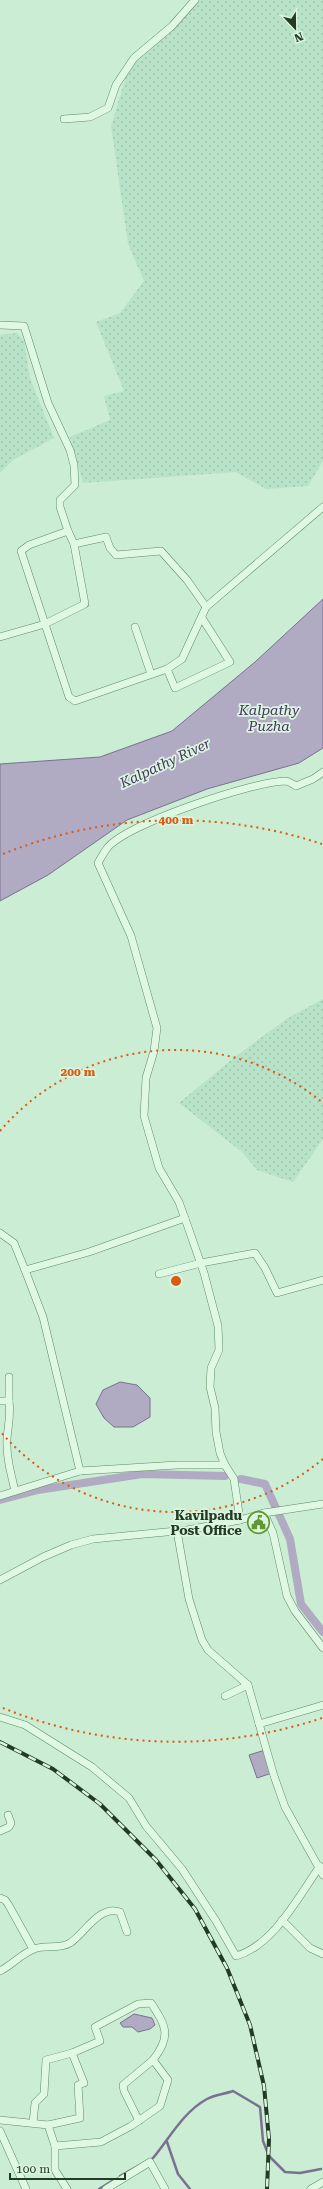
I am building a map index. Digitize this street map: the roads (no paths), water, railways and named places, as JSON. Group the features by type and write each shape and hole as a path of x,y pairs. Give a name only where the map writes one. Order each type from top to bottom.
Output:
{"street":[{"path":"64,118 90,117 108,108 116,85 134,58 172,26 195,0"},
{"path":"0,325 24,326 48,403 70,450 74,465 75,484 60,500 60,507 74,544 85,604 45,624 0,637"},
{"path":"68,531 29,544 21,551 69,697 75,701 168,669 182,659 206,607 323,507"},
{"path":"74,544 106,537 110,548 116,555 162,551 187,580 206,607"},
{"path":"168,669 175,688 230,662 202,618"},
{"path":"135,627 151,674"},
{"path":"240,1520 234,1479 220,1453 216,1432 215,1408 210,1387 211,1368 219,1350 218,1326 185,1218 179,1202 159,1168 144,1116 146,1078 154,1051 157,1028 131,936 98,863 108,847 135,829 158,817 236,791 286,781 296,786 313,779 323,772"},
{"path":"25,1270 89,1252 185,1218"},
{"path":"0,1233 14,1243 43,1317 80,1471"},
{"path":"159,1274 200,1263 254,1253 265,1268 277,1293 323,1280"},
{"path":"9,1377 11,1417 7,1439 8,1454 15,1491"},
{"path":"0,1402 9,1401"},
{"path":"0,1496 80,1471 177,1464 226,1465"},
{"path":"0,1580 71,1545 93,1539 125,1534 177,1531 240,1520 264,1513 323,1504"},
{"path":"264,1513 273,1534 287,1596 295,1612 323,1648"},
{"path":"177,1531 189,1599 202,1640 208,1650 248,1685 258,1724 285,1807 320,1866 323,1875"},
{"path":"225,1696 248,1685"},
{"path":"258,1724 323,1705"},
{"path":"0,1717 25,1725 86,1762 129,1798 146,1826 182,1869 216,1921 236,1956 249,1952 282,1920 320,1866"},
{"path":"0,1831 9,1827 11,1823 8,1815"},
{"path":"0,1898 5,1900 8,1904 33,1949"},
{"path":"0,1971 33,1949 45,1947 56,1948 69,1944 97,1918 113,1911 120,1912 127,1932"},
{"path":"282,1920 310,1948 323,1954"},
{"path":"33,2123 34,2103 44,2094 46,2060 72,2053 100,2041 95,2027 138,2004 151,2003 164,2023 166,2037 153,2060 123,2085 124,2091 139,2121"},
{"path":"0,2120 48,2125 80,2118 78,2085 84,2083 72,2053"},
{"path":"55,2146 101,2142 139,2121 160,2106 168,2080 153,2060"},
{"path":"48,2125 55,2146 55,2170 67,2189"},
{"path":"0,2131 26,2189"},
{"path":"106,2189 150,2162 166,2189"},
{"path":"311,2189 323,2182"}],"water":[{"name":"Kalpathy Puzha","path":"323,599 323,748 299,763 207,789 127,820 48,875 0,901 0,764 100,757 172,731 255,662"},
{"path":"120,1382 137,1385 150,1398 150,1417 133,1427 114,1427 104,1418 96,1404 103,1390"},
{"path":"265,1750 272,1773 257,1778 249,1755"},
{"path":"134,2014 152,2018 155,2025 150,2029 138,2032 132,2027 123,2027 120,2023"}],"waterway":[{"path":"0,1500 38,1490 142,1474 225,1476"},
{"path":"241,1479 265,1484 290,1539 301,1604 323,1632"},
{"path":"150,2160 177,2126 198,2104 210,2098 233,2091 260,2107 263,2141 269,2156 285,2172 300,2173 321,2169"},
{"path":"167,2142 178,2174 190,2189"},
{"path":"120,2176 140,2165"},
{"path":"99,2189 112,2181"}],"railway":[{"path":"0,1742 53,1769 100,1804 156,1860 195,1909 227,1968 250,2025 264,2086 269,2139 267,2189"}],"place":[{"name":"Kavilpadu Post Office","path":"258,1522"}],"water label":[{"name":"Kalpathy River","path":"165,763"}]}
